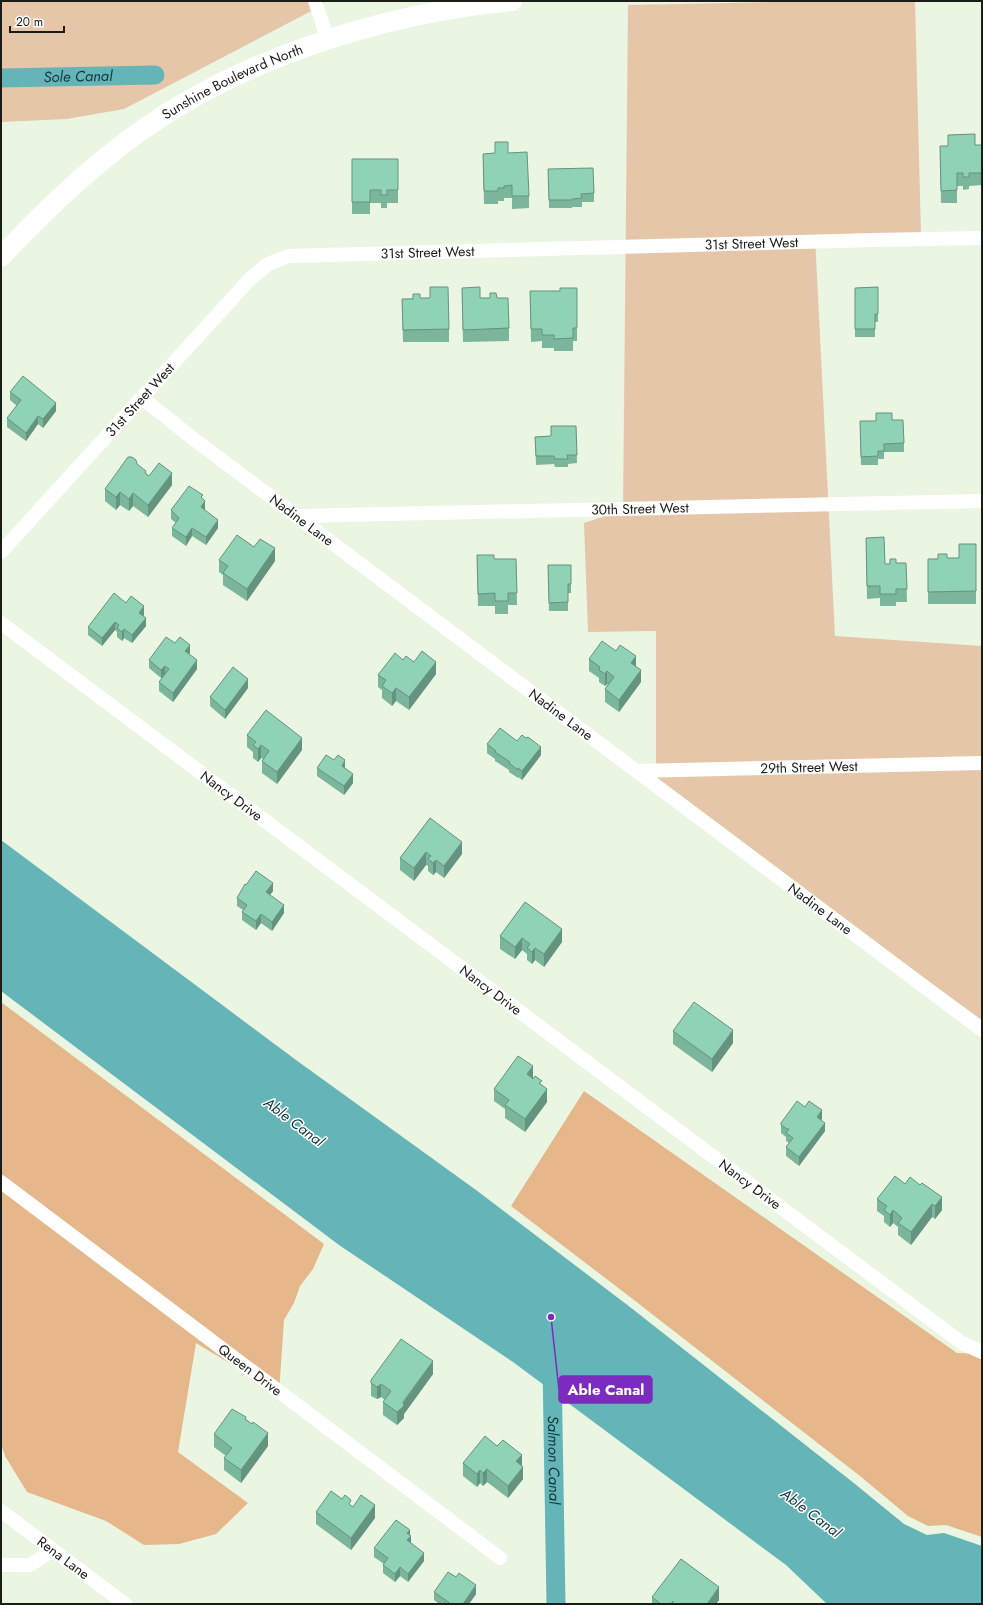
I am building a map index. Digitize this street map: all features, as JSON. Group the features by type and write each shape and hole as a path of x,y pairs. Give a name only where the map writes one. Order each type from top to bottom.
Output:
{"street":[{"path":"315,1 328,40"},
{"name":"Sunshine Boulevard North","path":"1,257 51,206 100,163 143,130 187,102 236,76 294,52 375,26 439,12 512,1"},
{"name":"31st Street West","path":"1,552 250,279 268,264 289,256 982,238"},
{"name":"Nadine Lane","path":"142,398 194,440 982,1030"},
{"name":"30th Street West","path":"297,516 982,501"},
{"name":"Nancy Drive","path":"1,623 955,1338 962,1343 982,1352"},
{"name":"29th Street West","path":"637,771 982,763"},
{"name":"Queen Drive","path":"1,1182 500,1558"},
{"name":"Rena Lane","path":"1,1511 125,1604"},
{"path":"1,1565 30,1565 53,1550"}],"shaded area":[{"path":"1,1 326,1 317,8 124,109 67,119 1,122"},
{"path":"822,1 915,1 921,235 815,236 835,636 982,646 982,1020 656,784 656,631 588,632 584,523 623,510 628,5"},
{"path":"1,1002 324,1244 313,1269 300,1286 294,1303 284,1320 279,1393 196,1343 178,1452 248,1503 216,1534 179,1544 144,1545 106,1521 27,1492 5,1456 1,1444"},
{"path":"584,1091 957,1353 982,1354 982,1537 946,1525 928,1526 908,1516 860,1476 511,1206"}],"water":[{"path":"1,840 296,1060 476,1190 630,1307 904,1524 927,1535 944,1533 982,1546 982,1604 827,1604 786,1565 513,1362 339,1245 1,991"}],"building":[{"path":"975,134 975,145 982,145 982,173 969,173 969,177 963,177 963,173 957,173 957,190 941,191 940,146 948,146 948,135"},
{"path":"495,142 508,142 508,153 527,152 529,196 512,196 512,185 504,186 504,188 498,188 498,191 484,191 483,154 495,153"},
{"path":"352,159 398,159 398,190 387,190 387,195 381,195 381,190 370,190 370,202 352,202"},
{"path":"593,168 594,193 581,194 582,198 572,200 549,200 548,169"},
{"path":"430,287 448,287 449,329 403,330 402,299 413,299 413,294 420,294 420,298 430,298"},
{"path":"480,287 480,298 490,298 490,293 496,293 497,298 508,298 509,328 463,330 462,288"},
{"path":"878,287 878,314 875,314 875,329 855,329 855,288"},
{"path":"560,288 577,288 577,328 573,328 573,338 554,339 554,335 542,335 542,329 531,329 530,291 560,291"},
{"path":"23,376 56,403 43,419 38,416 26,433 7,418 21,400 10,392"},
{"path":"876,413 892,413 892,420 903,420 904,443 884,444 884,451 878,451 878,456 861,457 860,421 876,421"},
{"path":"551,426 576,426 577,455 567,455 568,459 555,459 554,456 536,456 535,437 551,436"},
{"path":"128,457 132,457 136,460 137,464 146,471 145,473 149,476 159,463 172,473 148,505 133,493 129,499 120,492 116,497 105,489"},
{"path":"189,486 203,495 201,497 205,501 201,507 218,520 206,537 192,528 186,537 172,528 179,518 171,510"},
{"path":"237,535 254,547 260,539 275,548 247,589 223,573 228,566 219,560"},
{"path":"884,537 885,564 890,564 890,559 896,559 896,563 906,563 907,589 896,589 896,594 880,594 880,586 867,586 866,538"},
{"path":"959,544 976,544 976,591 928,592 928,559 938,559 938,554 947,554 947,558 959,558"},
{"path":"477,555 494,555 494,559 516,559 517,593 508,593 508,601 495,601 495,593 478,594"},
{"path":"548,565 571,565 571,584 568,584 568,602 549,603"},
{"path":"114,593 126,603 131,596 144,606 139,613 146,618 132,635 124,629 122,632 117,628 119,625 115,622 102,638 88,627"},
{"path":"166,637 175,643 180,637 190,645 185,651 197,660 173,693 159,682 169,669 165,666 161,670 149,660"},
{"path":"602,641 616,651 620,645 636,656 631,663 641,670 619,700 605,689 614,677 607,671 605,674 599,670 600,667 589,659"},
{"path":"422,651 436,662 409,697 396,688 392,693 382,686 386,680 378,675 395,653 403,660 406,656 414,662"},
{"path":"233,667 248,679 225,710 210,697"},
{"path":"266,710 302,738 277,772 262,761 269,751 261,745 258,749 253,745 256,742 247,735"},
{"path":"500,728 517,741 522,735 526,738 528,737 541,747 522,771 518,768 518,770 487,744"},
{"path":"326,755 334,760 338,755 345,760 342,766 353,774 344,786 317,768"},
{"path":"430,818 462,842 444,866 436,860 433,863 428,859 431,856 426,852 414,868 400,858"},
{"path":"256,871 273,883 266,892 284,905 272,922 261,914 256,921 242,912 247,905 237,898 245,884 246,885"},
{"path":"525,902 562,929 544,954 535,948 532,952 527,948 530,944 522,938 515,947 500,936"},
{"path":"694,1002 733,1030 712,1059 673,1031"},
{"path":"518,1056 533,1066 527,1074 533,1079 535,1076 542,1081 539,1083 547,1089 525,1119 505,1105 509,1100 494,1089"},
{"path":"797,1101 805,1107 809,1101 822,1110 817,1117 825,1123 799,1157 786,1147 793,1138 786,1133 789,1129 781,1125"},
{"path":"895,1176 905,1184 910,1177 920,1185 922,1183 942,1197 935,1206 932,1204 911,1232 898,1223 902,1218 893,1210 890,1215 884,1210 887,1206 877,1199"},
{"path":"401,1339 433,1361 403,1402 404,1406 397,1412 383,1402 391,1391 381,1384 377,1387 371,1383 371,1380"},
{"path":"232,1409 246,1417 245,1419 252,1424 253,1422 268,1433 241,1470 224,1458 232,1448 214,1434"},
{"path":"485,1436 497,1446 503,1440 522,1455 516,1461 523,1467 508,1486 487,1469 483,1473 480,1470 477,1474 463,1463"},
{"path":"331,1491 342,1499 345,1495 351,1500 349,1504 353,1507 361,1495 375,1505 351,1538 316,1512"},
{"path":"396,1520 410,1530 407,1533 411,1536 407,1540 424,1553 408,1574 400,1567 395,1574 383,1565 388,1558 374,1548"},
{"path":"681,1559 719,1587 707,1604 673,1604 673,1601 671,1604 661,1604 652,1597"},
{"path":"448,1572 456,1577 459,1573 476,1585 463,1604 451,1604 434,1592"}],"waterway":[{"name":"Sole Canal","path":"1,78 155,75"},
{"name":"Salmon Canal","path":"552,1366 556,1604"}],"place":[{"name":"Able Canal","path":"551,1317"}]}
